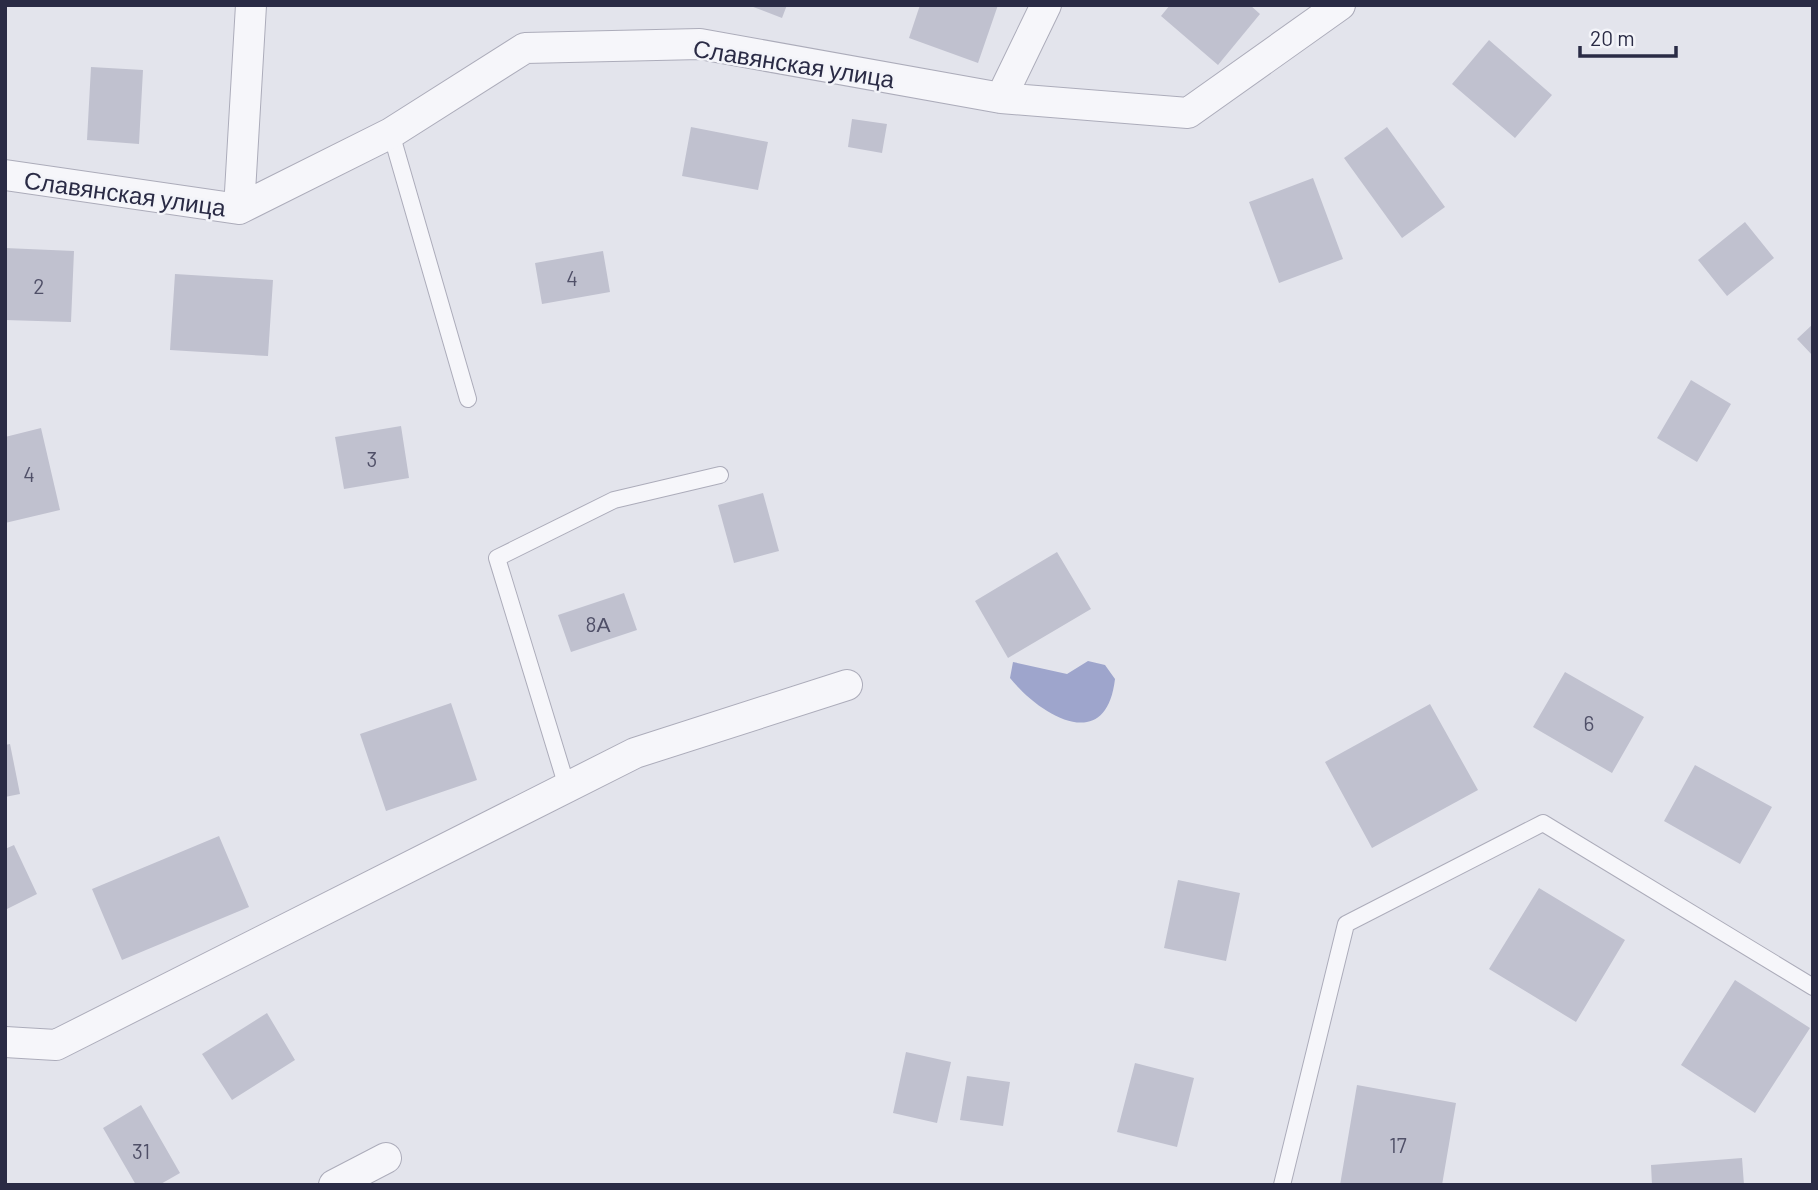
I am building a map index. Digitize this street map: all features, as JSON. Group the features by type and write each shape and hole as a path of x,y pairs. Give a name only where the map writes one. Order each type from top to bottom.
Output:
{"street":[{"path":"239,209 251,5"},
{"path":"1001,98 1046,5"},
{"name":"Славянская улица","path":"5,175 239,209 391,133 525,48 700,44 1001,98 1188,113 1340,5"},
{"path":"5,1042 56,1045 635,753 847,685"},
{"path":"334,1185 386,1158"}],"lane":[{"path":"391,133 468,399"},
{"path":"567,787 497,558 614,500 720,475"},
{"path":"1282,1185 1346,924 1543,822 1813,987"}],"water":[{"path":"1088,661 1105,665 1115,679 1109,703 1099,717 1086,722 1070,721 1054,715 1038,705 1010,678 1013,662 1067,674"}],"building":[{"path":"748,5 787,5 782,18"},
{"path":"920,5 998,5 978,63 909,38"},
{"path":"1170,5 1250,5 1260,14 1218,65 1161,16"},
{"path":"1489,40 1552,95 1515,138 1452,84"},
{"path":"91,67 143,70 139,144 87,140"},
{"path":"852,119 887,124 882,153 848,147"},
{"path":"691,127 768,142 758,190 682,176"},
{"path":"1387,127 1445,207 1402,238 1344,158"},
{"path":"1313,178 1343,259 1279,283 1249,202"},
{"path":"1745,222 1774,258 1727,296 1698,260"},
{"path":"5,248 74,251 71,322 5,320"},
{"path":"603,251 610,292 542,304 535,263"},
{"path":"175,274 273,280 268,356 170,350"},
{"path":"1813,324 1813,356 1797,339"},
{"path":"1691,380 1731,404 1697,462 1657,438"},
{"path":"401,426 409,478 344,489 335,437"},
{"path":"41,428 60,510 5,523 5,437"},
{"path":"763,493 779,551 734,563 718,505"},
{"path":"1057,552 1091,609 1008,658 975,601"},
{"path":"624,593 637,630 571,652 558,615"},
{"path":"1565,672 1644,717 1612,773 1533,727"},
{"path":"451,703 477,780 386,811 360,734"},
{"path":"1430,704 1478,790 1372,848 1325,762"},
{"path":"10,744 20,794 5,797 5,745"},
{"path":"1695,765 1772,807 1740,864 1664,821"},
{"path":"219,836 249,907 122,960 92,889"},
{"path":"14,845 37,894 5,910 5,849"},
{"path":"1178,880 1240,893 1226,961 1164,948"},
{"path":"1539,888 1625,940 1576,1022 1489,969"},
{"path":"1735,980 1810,1028 1755,1113 1681,1065"},
{"path":"267,1013 295,1060 232,1100 202,1054"},
{"path":"906,1052 951,1062 937,1123 893,1113"},
{"path":"1135,1063 1194,1078 1177,1147 1117,1132"},
{"path":"967,1076 1010,1082 1003,1126 960,1120"},
{"path":"1357,1085 1456,1103 1442,1185 1340,1185"},
{"path":"141,1105 180,1173 159,1185 136,1185 103,1128"},
{"path":"1742,1158 1744,1185 1652,1185 1651,1165"}]}
